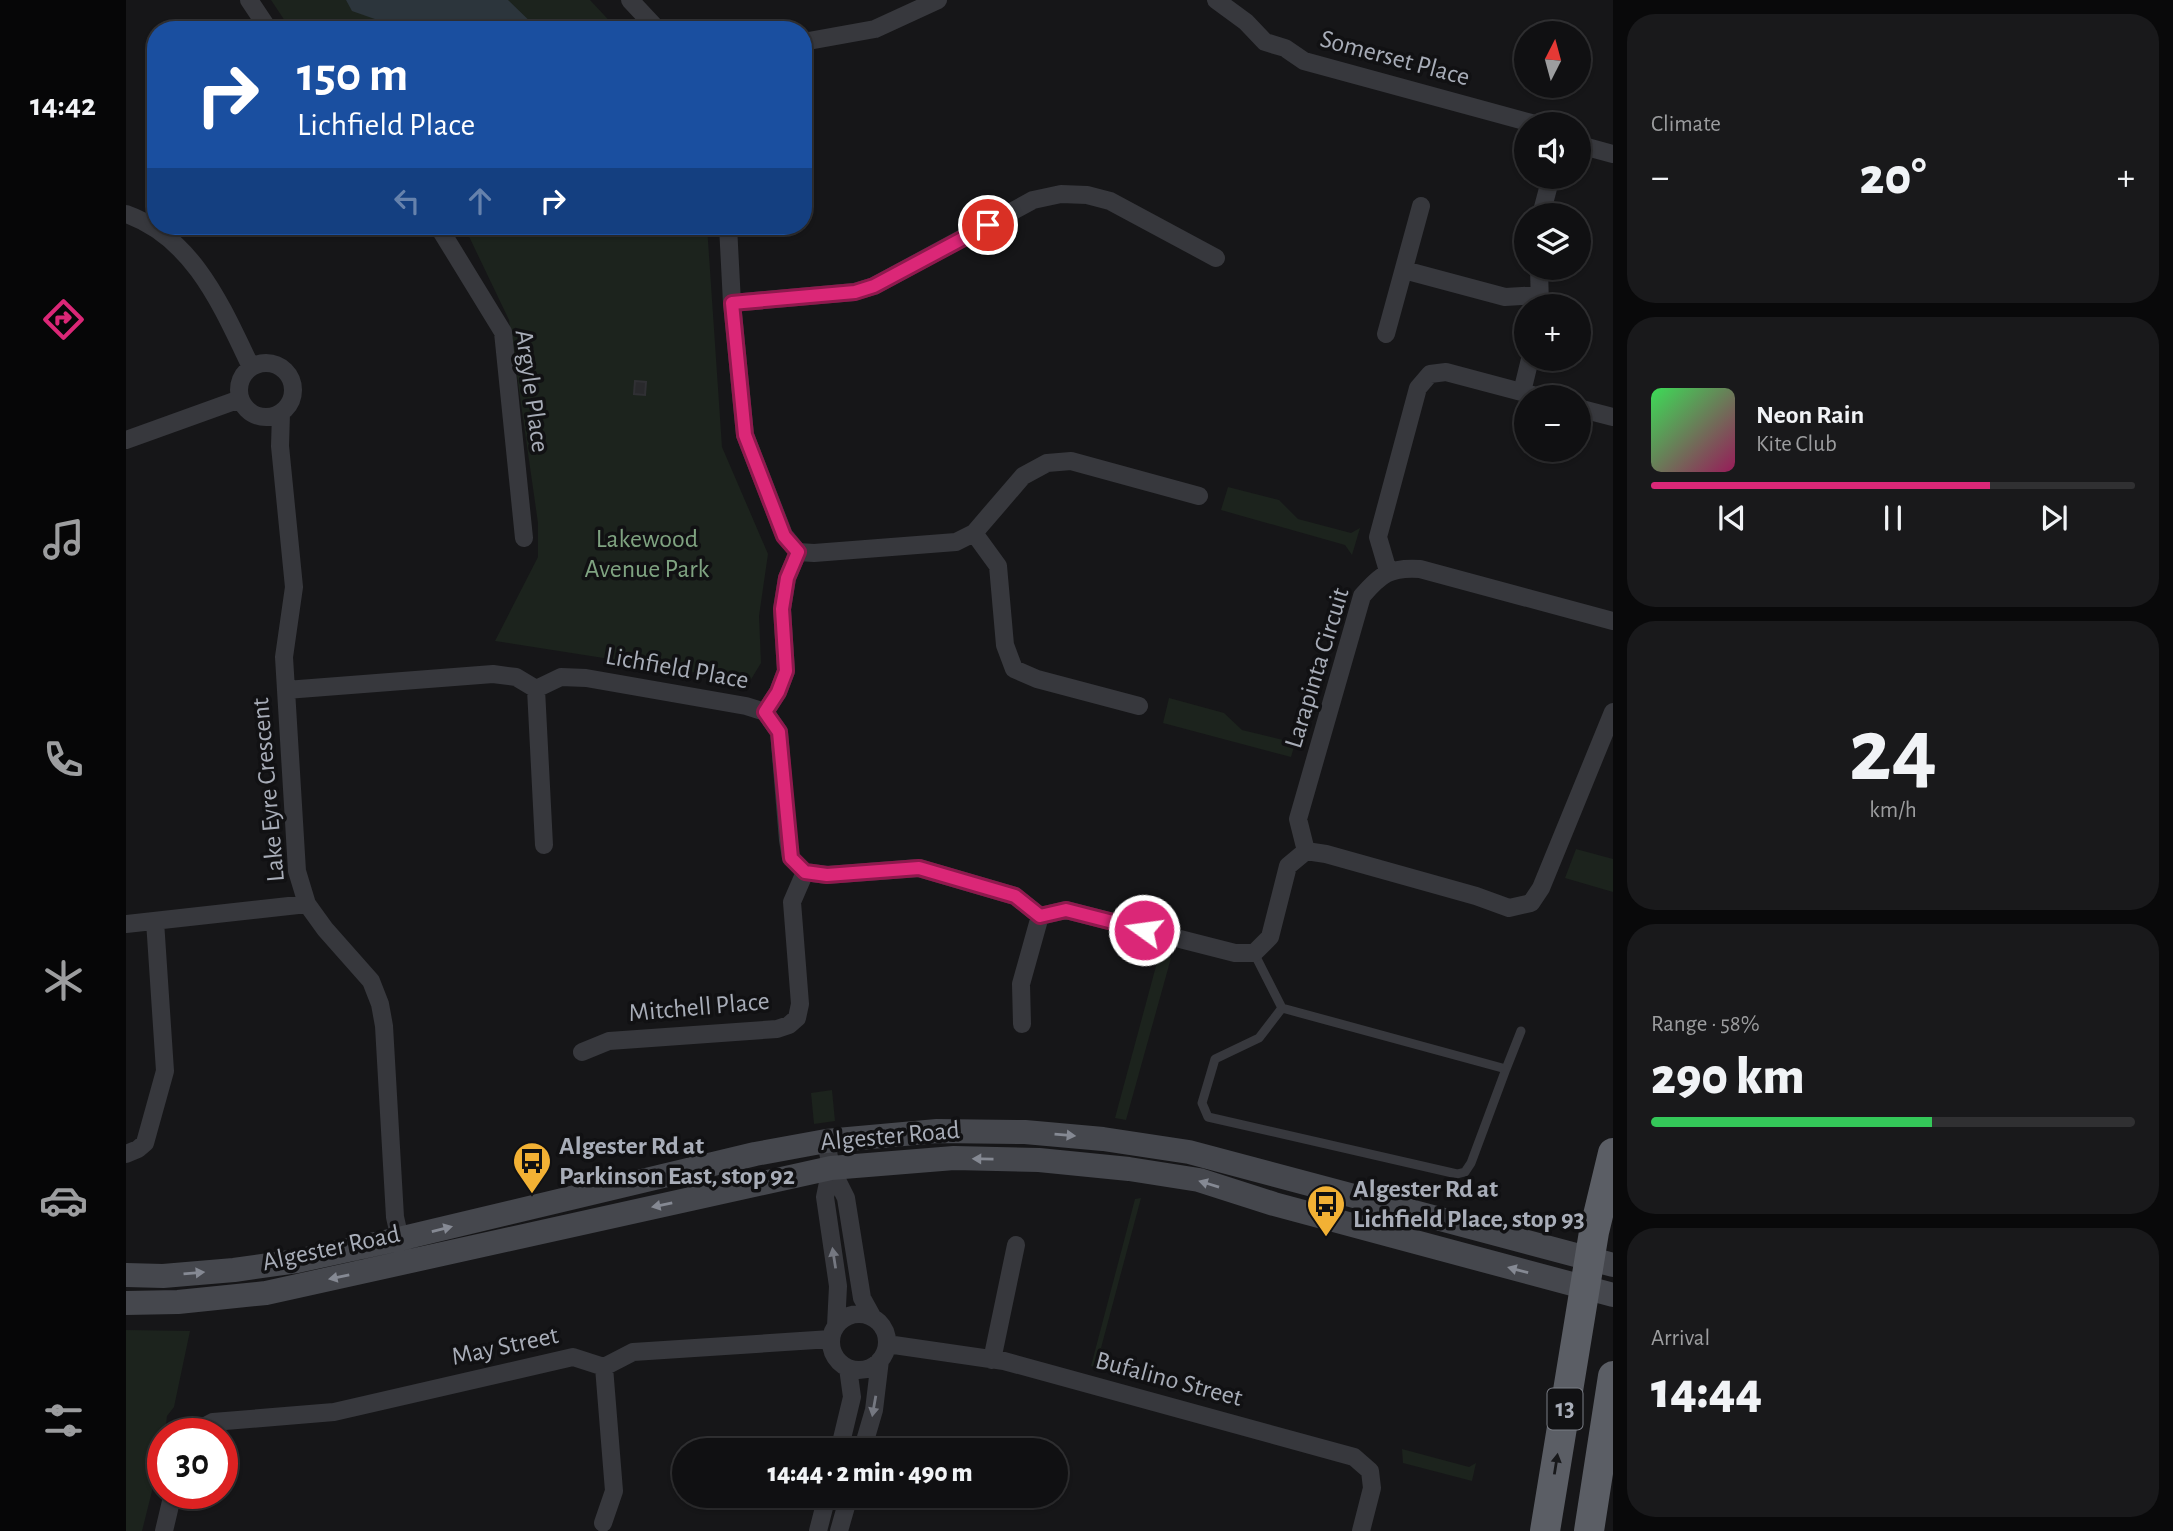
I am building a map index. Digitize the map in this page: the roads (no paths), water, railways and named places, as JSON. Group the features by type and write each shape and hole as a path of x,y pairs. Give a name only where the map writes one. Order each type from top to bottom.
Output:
{"highway":[{"name":"13","path":"1545,1531 1584,1288 1601,1262 1613,1153"},
{"name":"13","path":"1589,1531 1613,1376"}],"main road":[{"name":"Algester Road","path":"126,1275 163,1276 297,1261 676,1172 826,1141 937,1131 1025,1132 1189,1152 1601,1262"},
{"name":"Algester Road","path":"126,1303 178,1302 266,1293 831,1168 954,1158 1039,1160 1129,1169 1199,1180 1274,1204 1613,1295"}],"street":[{"path":"249,0 262,21"},
{"path":"630,0 650,21"},
{"path":"812,40 875,29 938,0"},
{"name":"Somerset Place","path":"1216,0 1245,22 1265,42 1285,48 1304,61 1514,118"},
{"path":"1591,148 1613,154"},
{"path":"732,303 855,292 874,286 1033,200 1061,194 1087,195 1110,201 1216,258"},
{"path":"1386,334 1421,206"},
{"path":"126,214 147,225"},
{"path":"163,235 186,252 218,299 251,367"},
{"name":"Argyle Place","path":"444,235 503,332 524,538"},
{"path":"728,235 745,435 784,536 798,552 956,542 974,533 1023,476 1047,463 1071,461 1199,496"},
{"path":"1404,270 1514,298"},
{"path":"260,363 270,363 286,372 291,380 292,399 281,413 271,417 255,415 247,410 240,399 240,381 251,367 260,363"},
{"path":"1388,571 1378,537 1418,388 1430,374 1446,372 1514,390"},
{"path":"126,440 240,399"},
{"path":"1591,411 1613,417"},
{"name":"Lake Eyre Crescent","path":"281,413 280,446 294,587 284,657 297,871 307,904 325,929 371,981 380,1004 384,1026 395,1217 405,1263"},
{"path":"974,533 998,566 1004,645 1014,668 1037,679 1139,706"},
{"path":"765,712 778,692 786,671 782,609 787,578 798,552"},
{"name":"Larapinta Circuit","path":"1306,851 1298,820 1362,596 1388,571 1420,569 1613,621"},
{"path":"286,690 493,674 516,677 536,690 544,845"},
{"name":"Lichfield Place","path":"536,690 561,677 586,678 746,706 765,712 779,732 791,858 805,872"},
{"path":"1040,916 1066,910 1235,953 1254,953 1270,937 1288,866 1306,851 1326,854 1476,895 1509,908 1531,903 1541,888 1613,712"},
{"path":"805,872 827,875 919,868 1015,896 1040,916"},
{"name":"Mitchell Place","path":"582,1052 609,1041 777,1029 789,1025 797,1018 800,1004 792,902 805,872"},
{"path":"126,924 307,904"},
{"path":"1023,1024 1021,984 1040,916"},
{"path":"126,1154 145,1143 165,1071 155,921"},
{"path":"826,1141 831,1168 846,1198 858,1284 873,1318"},
{"path":"831,1168 825,1197 838,1286 833,1332 835,1356 848,1368 852,1396 842,1438"},
{"path":"992,1360 1016,1245"},
{"path":"603,1523 614,1491 604,1367 633,1352 833,1332 849,1315 865,1314 884,1328 874,1409 866,1438"},
{"path":"848,1368 866,1369 883,1352"},
{"name":"Bufalino Street","path":"883,1352 992,1360 1354,1457 1370,1471 1372,1488 1361,1531"},
{"name":"May Street","path":"238,1420 334,1412 573,1357 604,1367"},
{"path":"824,1508 819,1528 840,1531 846,1508"},
{"path":"164,1531 169,1509"}],"lane":[{"path":"1254,953 1282,1008 1506,1069"},
{"path":"1282,1008 1259,1038 1215,1059 1202,1102 1208,1117 1457,1174 1465,1172 1471,1163 1521,1031"}],"place":[{"name":"Algester Rd at Parkinson East, stop 92","path":"532,1195"},
{"name":"Algester Rd at Lichfield Place, stop 93","path":"1326,1238"}],"park label":[{"name":"Lakewood Avenue Park","path":"647,554"}]}
